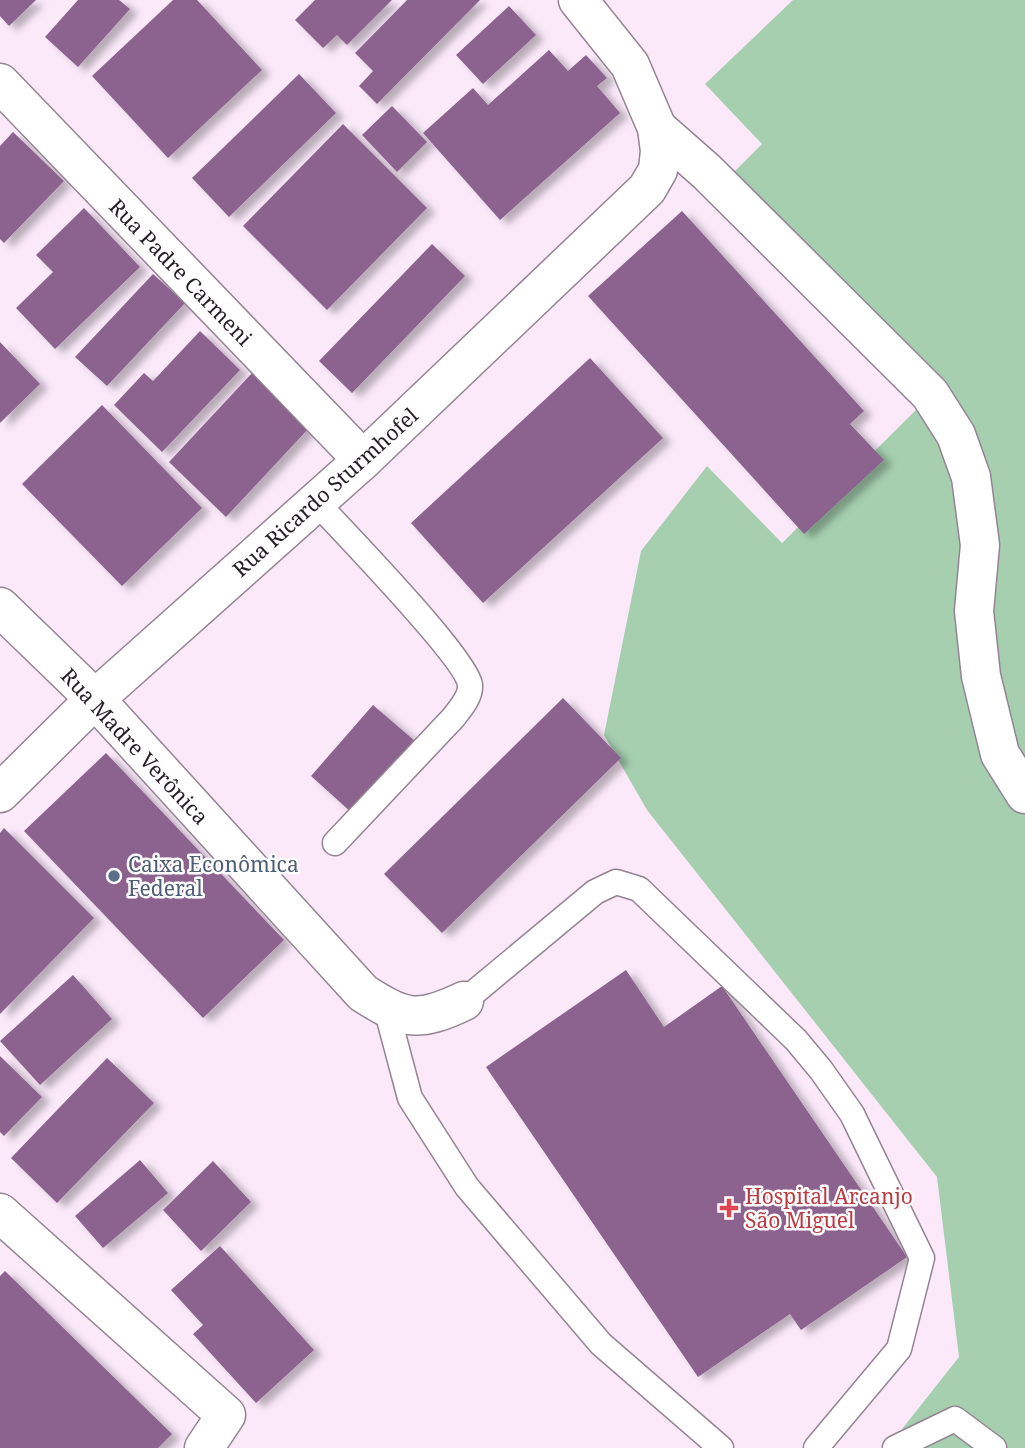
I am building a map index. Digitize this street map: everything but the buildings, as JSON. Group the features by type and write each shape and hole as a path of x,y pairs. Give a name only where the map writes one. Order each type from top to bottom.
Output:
{"street":[{"path":"578,0 630,65 657,128 707,172 930,394 956,435 971,477 980,545 974,611 981,676 1000,754 1025,794"},
{"name":"Rua Padre Carmeni","path":"0,83 363,460"},
{"name":"Rua Ricardo Sturmhofel","path":"0,793 95,699 363,460 647,188 658,170 660,151 657,128"},
{"name":"Rua Madre Verônica","path":"0,607 95,699 363,993 386,1008 409,1016 425,1017 464,1001"},
{"path":"0,1213 226,1415 204,1448"}],"lane":[{"path":"316,502 413,609 463,669 470,686 466,701 453,718 335,843"},
{"path":"464,1001 595,892 616,882 639,890 796,1040 821,1070 852,1114 922,1258 899,1349 816,1448"},
{"path":"386,1008 410,1098 467,1187 601,1345 721,1448"},
{"path":"895,1448 955,1419 994,1448"}],"green space":[{"path":"793,0 1025,0 1025,1448 887,1448 959,1357 937,1177 647,810 604,735 641,551 707,466 782,543 921,405 727,179 762,144 705,84"}],"place":[{"name":"Caixa Econômica Federal","path":"114,876"},
{"name":"Hospital Arcanjo São Miguel","path":"729,1208"}]}
